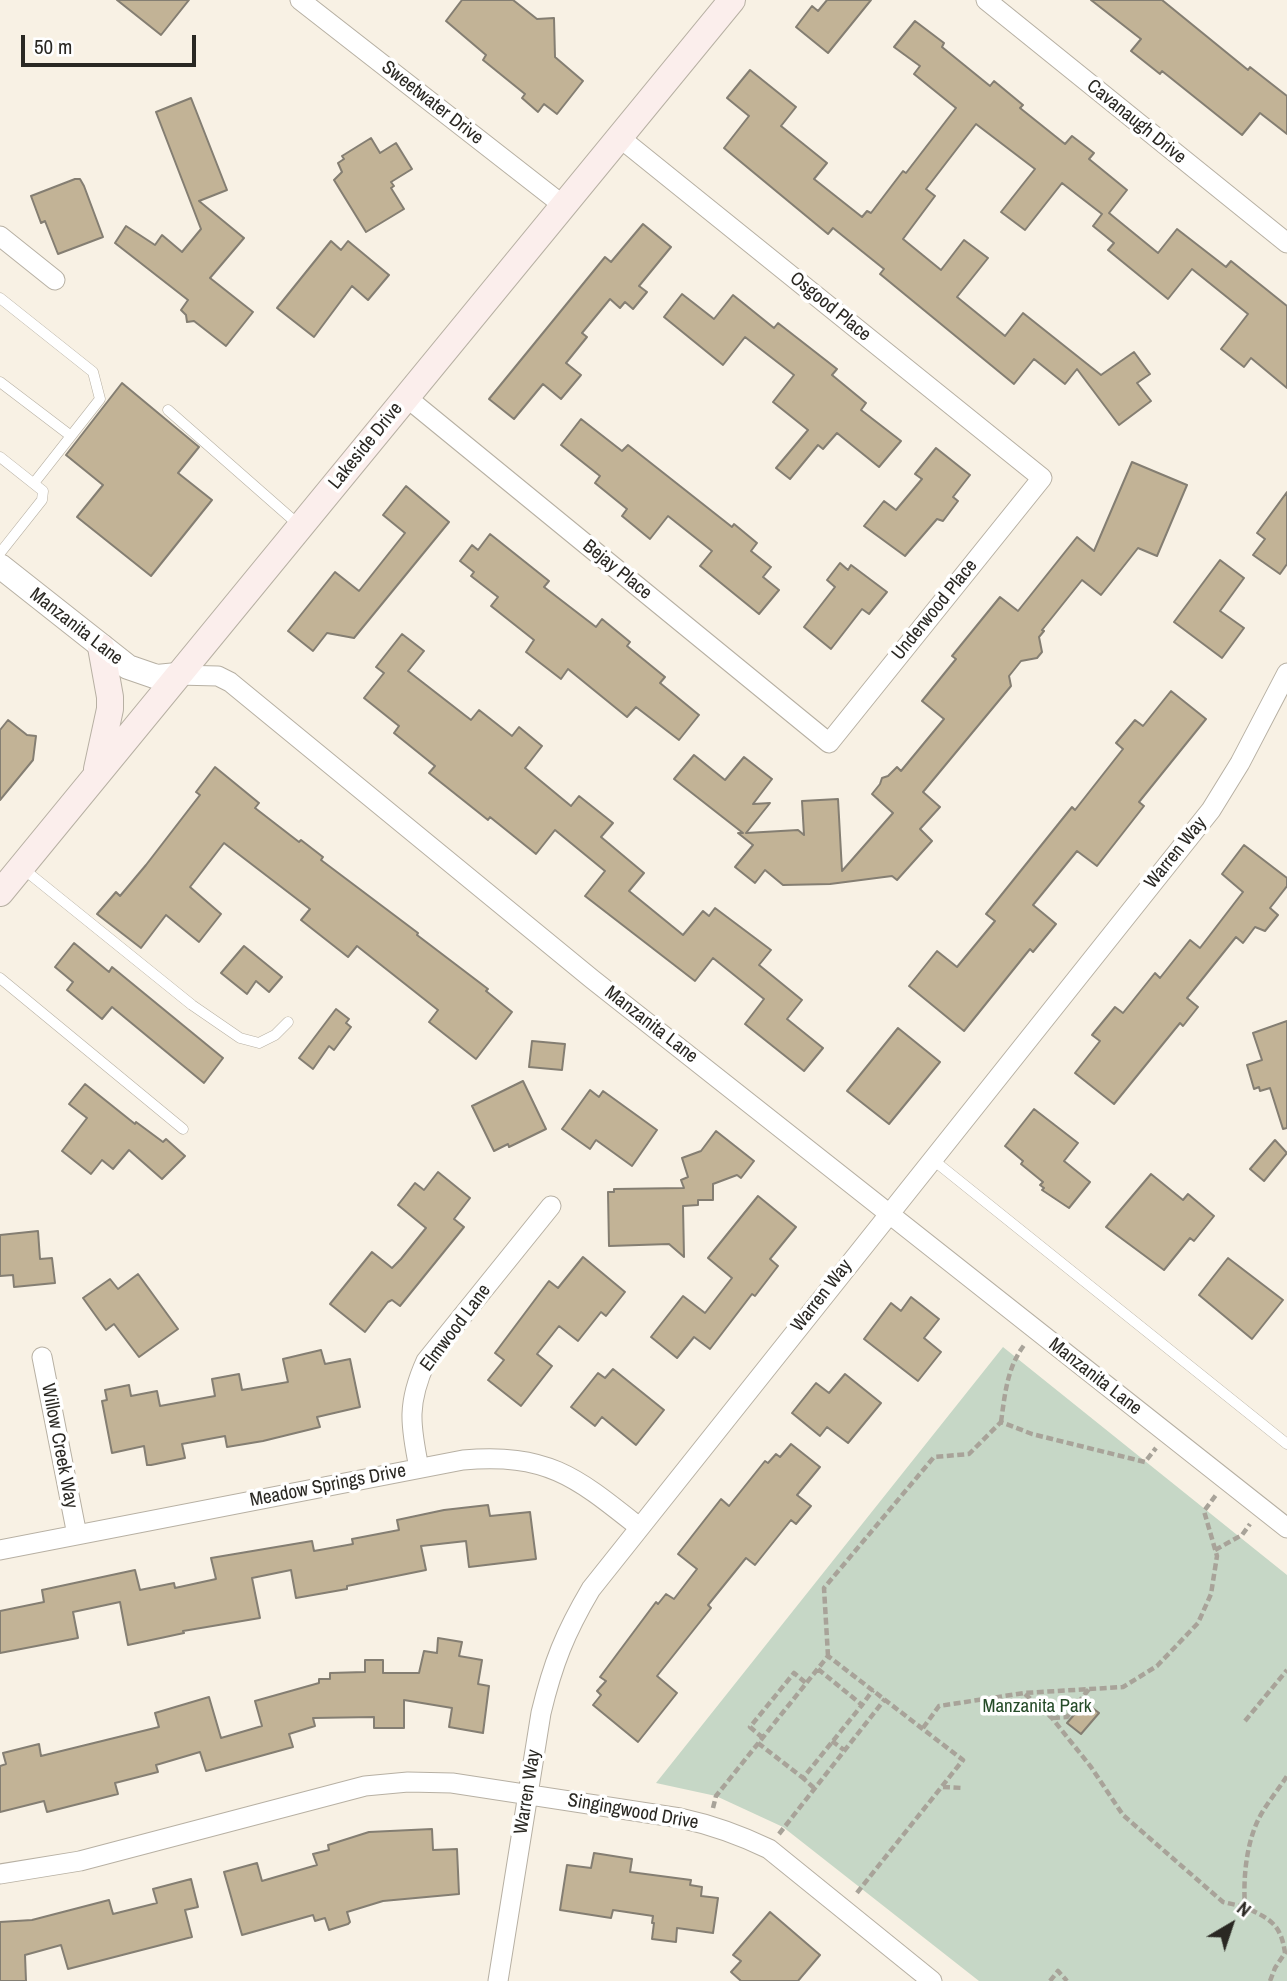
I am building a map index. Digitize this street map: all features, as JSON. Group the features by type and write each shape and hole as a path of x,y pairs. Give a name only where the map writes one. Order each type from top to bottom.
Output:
{"main road":[{"name":"Lakeside Drive","path":"0,893 732,0"},
{"path":"95,775 110,709 101,647"}],"street":[{"name":"Sweetwater Drive","path":"300,0 564,206"},
{"name":"Cavanaugh Drive","path":"986,0 1287,243"},
{"name":"Osgood Place","path":"619,137 1042,478"},
{"path":"0,236 55,280"},
{"name":"Bejay Place","path":"406,397 829,743"},
{"name":"Underwood Place","path":"829,743 1042,478"},
{"name":"Manzanita Lane","path":"0,566 128,667 157,677 218,676 230,682 582,970 1287,1528"},
{"name":"Warren Way","path":"498,1981 541,1713 551,1670 568,1629 591,1589 1211,810 1240,763 1287,673"},
{"name":"Elmwood Lane","path":"419,1468 411,1412 415,1385 426,1361 551,1206"},
{"name":"Willow Creek Way","path":"42,1357 77,1535"},
{"name":"Meadow Springs Drive","path":"0,1550 419,1468 483,1458 525,1460 557,1470 585,1485 639,1527"},
{"name":"Singingwood Drive","path":"0,1874 80,1861 365,1786 408,1782 452,1783 708,1825 743,1836 769,1849 932,1981"}],"lane":[{"path":"0,299 93,372 100,399 34,484"},
{"path":"0,382 71,436"},
{"path":"168,410 300,526"},
{"path":"0,457 43,491 42,500 0,553"},
{"path":"21,867 192,1004 240,1038 259,1043 275,1035 288,1022"},
{"path":"0,978 183,1129"},
{"path":"932,1159 1287,1444"}],"path":[{"path":"708,1825 716,1796 828,1656 824,1588 934,1457 969,1454 1001,1422 1005,1387 1015,1357 1036,1330"},
{"path":"1001,1422 1032,1434 1145,1462 1168,1434"},
{"path":"923,1728 939,1706 1024,1693 1122,1687 1157,1666 1198,1623 1211,1594 1217,1556 1204,1511 1227,1481"},
{"path":"1215,1550 1242,1535 1261,1508"},
{"path":"828,1656 963,1760 845,1909"},
{"path":"817,1669 862,1705"},
{"path":"1245,1721 1287,1670"},
{"path":"763,1738 750,1727 794,1674 806,1683"},
{"path":"1052,1718 1067,1717 1090,1689"},
{"path":"803,1778 873,1690"},
{"path":"1024,1693 1052,1718 1091,1767 1123,1815 1223,1902 1245,1907 1267,1918 1282,1936 1285,1953 1270,1981"},
{"path":"769,1849 783,1827 886,1699"},
{"path":"832,1741 844,1750"},
{"path":"758,1743 814,1788"},
{"path":"1245,1907 1244,1891 1250,1845 1259,1819 1287,1776"},
{"path":"942,1787 963,1788"},
{"path":"1050,1981 1058,1971 1067,1981"}],"green space":[{"name":"Manzanita Park","path":"1003,1347 1287,1575 1287,1981 979,1981 783,1827 716,1796 656,1783"}],"building":[{"path":"117,0 189,0 161,35"},
{"path":"462,0 513,0 537,19 554,18 555,57 583,81 557,114 544,104 538,112 522,98 525,94 483,60 486,55 446,21"},
{"path":"827,0 871,0 828,53 796,27 812,6 818,11"},
{"path":"1091,0 1162,0 1248,70 1250,67 1287,96 1287,134 1260,113 1242,135 1162,71 1160,74 1131,51 1141,39"},
{"path":"915,21 944,43 942,47 990,86 994,81 1023,105 1020,108 1065,144 1072,136 1094,153 1089,159 1127,190 1109,213 1158,253 1177,229 1226,267 1231,261 1287,306 1287,388 1251,358 1244,367 1221,349 1248,314 1192,269 1168,299 1108,250 1114,243 1093,226 1102,214 1062,183 1025,230 1001,212 1035,169 976,124 926,189 935,196 903,239 941,270 964,240 988,258 957,297 1005,336 1023,313 1101,375 1134,352 1150,374 1137,383 1151,401 1119,425 1077,369 1065,384 1034,359 1014,384 880,274 884,269 833,228 828,234 724,148 749,116 727,98 750,70 796,107 781,126 827,163 814,179 862,217 867,211 871,213 956,108 914,74 920,66 894,47"},
{"path":"191,98 227,190 199,201 244,238 210,278 253,312 226,346 194,321 187,322 186,315 181,310 188,300 115,243 126,226 155,245 162,235 182,252 201,229 156,112"},
{"path":"371,138 380,153 396,143 412,169 391,182 394,186 391,188 404,209 366,232 334,180 342,172 338,163 344,159 342,156"},
{"path":"80,179 84,186 103,237 58,254 45,221 41,223 31,196"},
{"path":"643,224 671,247 639,286 647,292 633,309 625,302 620,308 610,299 582,333 587,337 566,363 581,375 561,399 543,384 514,419 489,399 605,257 611,262"},
{"path":"331,241 341,250 348,241 389,275 368,300 352,286 314,337 277,308"},
{"path":"682,294 714,319 733,295 774,328 778,323 837,369 832,375 866,403 861,410 901,441 879,467 837,433 823,449 818,445 790,479 776,468 808,430 773,402 794,375 745,337 723,365 664,317"},
{"path":"122,383 199,447 178,473 212,500 151,576 77,517 103,485 66,455"},
{"path":"581,419 622,451 628,445 732,527 734,524 757,543 751,551 771,567 763,577 779,590 759,614 700,566 712,551 668,516 650,539 622,516 627,509 595,483 600,476 561,445"},
{"path":"936,448 970,475 953,497 958,501 943,521 937,519 905,556 864,526 884,501 896,510 922,479 915,474"},
{"path":"1132,462 1187,485 1157,556 1138,548 1101,595 1082,580 1042,630 1044,631 1039,637 1042,652 1037,658 1021,661 1009,676 1011,686 923,792 940,807 920,829 932,841 897,880 892,876 830,884 783,885 765,870 755,883 735,867 753,845 738,833 743,833 674,779 694,755 725,780 744,757 772,779 753,804 770,803 746,833 798,830 804,835 802,801 838,799 842,871 893,813 872,794 882,778 897,767 901,771 944,719 922,701 956,659 952,656 1000,597 1018,611 1077,537 1094,551"},
{"path":"406,486 449,522 354,638 327,633 313,651 288,631 335,572 359,591 405,533 383,515"},
{"path":"1287,492 1287,564 1280,574 1253,555 1265,539 1257,533"},
{"path":"490,534 549,581 544,587 596,627 602,619 630,642 627,646 665,677 660,683 699,715 679,740 636,707 627,717 568,669 561,679 526,652 534,640 491,606 498,597 471,576 474,572 460,561 472,545 478,550"},
{"path":"1220,560 1244,578 1220,611 1244,628 1222,658 1174,622"},
{"path":"840,563 848,570 851,565 887,592 869,614 862,609 831,649 804,627 835,587 827,580"},
{"path":"402,634 424,651 408,671 471,720 479,710 512,736 519,727 542,746 525,768 571,806 579,796 613,823 601,837 644,873 629,891 683,935 703,911 709,916 715,908 771,950 759,965 802,1000 787,1019 823,1048 804,1071 745,1024 764,999 713,958 695,981 585,896 605,871 555,830 536,854 429,773 435,766 394,733 399,726 364,698 384,673 376,667"},
{"path":"1171,691 1206,719 1139,802 1144,806 1097,866 1077,851 1033,905 1056,924 1033,952 1030,949 964,1031 909,986 937,951 957,967 995,921 986,914 1072,807 1075,810 1123,749 1116,743 1135,720 1143,726"},
{"path":"8,720 27,735 36,736 33,760 0,800 0,730"},
{"path":"215,767 259,803 255,808 323,857 321,860 418,933 417,935 488,989 486,991 512,1012 476,1059 429,1022 438,1010 357,946 348,957 301,920 310,909 224,843 190,887 221,914 199,942 166,915 141,948 97,914 116,892 120,896 146,865 200,795 196,792"},
{"path":"1244,845 1287,878 1287,886 1270,908 1278,915 1265,931 1255,927 1243,943 1236,937 1187,998 1198,1007 1183,1026 1180,1023 1114,1104 1075,1073 1100,1041 1092,1035 1115,1007 1123,1013 1155,973 1160,978 1190,940 1200,948 1243,892 1222,874"},
{"path":"74,943 109,972 112,967 223,1058 204,1083 112,1007 102,1019 67,990 73,982 55,967"},
{"path":"244,946 282,977 269,992 256,981 247,994 221,973"},
{"path":"336,1009 349,1019 346,1023 351,1027 334,1050 329,1046 313,1069 299,1058"},
{"path":"1287,1021 1287,1128 1283,1129 1270,1088 1260,1091 1259,1087 1254,1089 1247,1065 1262,1060 1253,1033"},
{"path":"898,1028 940,1062 889,1124 847,1091"},
{"path":"532,1041 565,1044 562,1070 529,1067"},
{"path":"523,1081 546,1129 509,1147 508,1144 494,1151 472,1106"},
{"path":"85,1084 135,1124 136,1122 163,1142 166,1139 185,1156 162,1179 129,1150 113,1169 102,1160 91,1174 62,1151 87,1118 69,1104"},
{"path":"590,1090 599,1097 603,1091 657,1130 632,1166 596,1140 590,1149 562,1129"},
{"path":"1034,1109 1078,1143 1064,1161 1090,1182 1069,1208 1042,1190 1044,1188 1040,1185 1043,1182 1005,1146"},
{"path":"716,1131 754,1161 741,1178 737,1175 713,1184 713,1200 698,1200 698,1205 683,1206 684,1257 669,1244 609,1246 608,1192 614,1192 614,1189 684,1188 681,1180 688,1177 682,1158 701,1151"},
{"path":"1275,1140 1287,1153 1264,1181 1250,1169"},
{"path":"438,1172 470,1198 454,1219 464,1227 400,1306 392,1300 388,1302 365,1332 330,1304 372,1252 392,1268 401,1259 426,1228 398,1205 415,1183 424,1190"},
{"path":"1151,1174 1183,1200 1188,1194 1214,1216 1194,1241 1190,1238 1164,1270 1106,1227"},
{"path":"758,1196 796,1227 770,1259 778,1266 755,1296 752,1294 710,1349 694,1337 677,1358 651,1337 683,1296 705,1313 732,1278 708,1258"},
{"path":"38,1231 40,1259 52,1258 55,1283 14,1287 13,1275 0,1276 0,1235"},
{"path":"583,1257 625,1292 606,1316 601,1312 578,1341 559,1326 537,1354 552,1366 521,1406 488,1380 504,1360 495,1353 549,1281 558,1288"},
{"path":"1228,1258 1283,1300 1252,1339 1199,1295"},
{"path":"138,1274 178,1329 139,1357 114,1324 106,1330 83,1298 110,1279 118,1289"},
{"path":"911,1297 939,1319 924,1338 941,1352 918,1381 864,1339 891,1303 901,1311"},
{"path":"321,1350 325,1364 350,1359 360,1407 317,1417 320,1427 263,1441 227,1447 225,1436 182,1444 185,1458 151,1465 147,1465 144,1446 112,1453 102,1401 107,1400 105,1390 129,1385 131,1396 157,1391 160,1406 215,1396 212,1379 239,1374 242,1390 288,1382 283,1359"},
{"path":"613,1369 664,1410 636,1445 602,1417 595,1426 571,1407 598,1373 605,1378"},
{"path":"845,1374 881,1403 848,1443 827,1427 820,1436 792,1413 816,1383 829,1393"},
{"path":"791,1444 820,1467 797,1495 811,1506 796,1524 791,1520 755,1565 746,1558 708,1605 711,1608 657,1676 677,1693 638,1742 593,1705 601,1695 597,1691 606,1681 600,1677 656,1602 658,1604 666,1594 674,1599 697,1569 678,1554 721,1499 729,1506 765,1461 768,1463 776,1454 780,1457"},
{"path":"488,1505 490,1516 530,1512 536,1559 469,1567 466,1541 421,1546 426,1570 347,1586 347,1589 296,1598 291,1570 252,1578 260,1618 183,1631 184,1633 128,1645 120,1602 73,1612 78,1638 0,1653 0,1611 44,1602 42,1590 135,1570 140,1590 174,1583 175,1588 216,1579 211,1558 312,1541 314,1551 353,1544 352,1539 399,1530 397,1520 444,1510"},
{"path":"438,1638 462,1642 459,1656 482,1660 478,1684 489,1686 483,1733 449,1727 452,1708 404,1700 404,1728 374,1728 374,1717 313,1718 315,1726 289,1734 293,1747 206,1771 200,1752 156,1765 158,1772 115,1783 118,1794 47,1812 44,1801 0,1812 0,1766 6,1764 3,1753 39,1744 41,1756 159,1727 155,1713 209,1697 221,1738 262,1726 255,1701 319,1683 319,1679 330,1679 330,1673 365,1672 365,1660 383,1660 383,1673 419,1673 424,1651 437,1653"},
{"path":"1085,1702 1099,1713 1081,1734 1067,1723"},
{"path":"432,1829 433,1850 457,1849 459,1894 383,1901 347,1912 350,1922 348,1924 329,1930 325,1918 315,1921 313,1915 242,1935 224,1872 257,1863 262,1881 317,1865 313,1854 329,1850 328,1845 369,1832"},
{"path":"594,1853 632,1859 630,1872 691,1880 690,1885 702,1887 701,1896 718,1898 713,1933 677,1928 676,1942 652,1939 653,1916 613,1910 611,1918 560,1910 567,1865 591,1868"},
{"path":"191,1879 198,1907 185,1910 192,1937 68,1969 61,1945 25,1955 26,1981 0,1981 0,1922 32,1920 109,1900 113,1914 157,1903 153,1889"},
{"path":"770,1912 820,1955 798,1981 741,1981 731,1972 741,1961 733,1955"}]}
